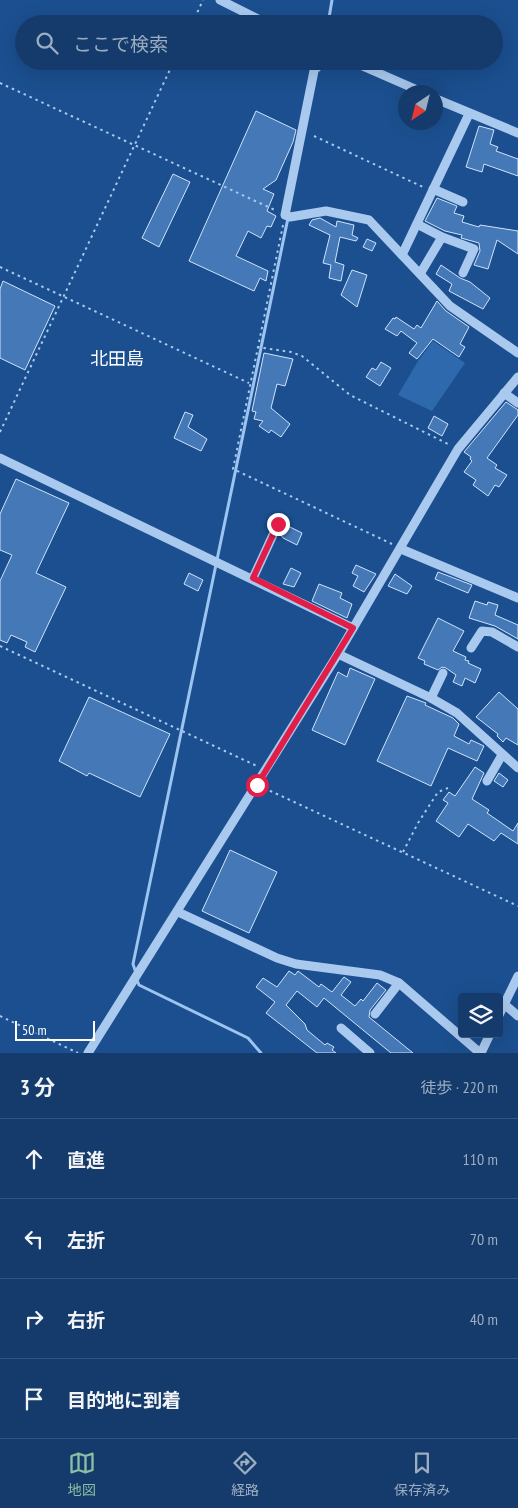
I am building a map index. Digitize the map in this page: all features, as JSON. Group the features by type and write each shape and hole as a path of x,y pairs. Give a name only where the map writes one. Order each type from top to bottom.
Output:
{"street":[{"path":"220,0 250,15"},
{"path":"314,70 285,215 290,217 326,211 369,220 450,306 518,353"},
{"path":"372,70 406,85"},
{"path":"443,102 518,133"},
{"path":"402,255 469,114"},
{"path":"432,190 463,202"},
{"path":"417,224 442,237 474,249 463,273"},
{"path":"420,274 442,237"},
{"path":"88,1053 338,654 458,449 518,377"},
{"path":"504,394 518,403"},
{"path":"0,458 253,578 353,628"},
{"path":"253,578 278,524"},
{"path":"401,548 518,598"},
{"path":"471,648 482,631 488,630 518,648"},
{"path":"338,654 431,698 470,723 518,768"},
{"path":"431,698 442,673"},
{"path":"487,781 502,755"},
{"path":"178,912 277,958 296,964 380,975 399,983 480,1053 488,1038"},
{"path":"518,976 504,1004 518,1016"},
{"path":"376,1014 399,983"},
{"path":"342,1028 370,1053"}],"path":[{"path":"196,15 204,0"},
{"path":"0,432 170,70"},
{"path":"0,83 285,215 232,469 401,548"},
{"path":"314,136 432,190"},
{"path":"0,267 249,383"},
{"path":"257,347 291,352 302,356 350,395 458,449"},
{"path":"0,646 266,771"},
{"path":"257,785 518,906"},
{"path":"403,852 418,822 438,792 448,788"},
{"path":"0,1016 78,1053"}],"shaded area":[{"path":"433,341 465,363 432,411 398,395 418,361"}],"building":[{"path":"256,111 296,130 293,142 276,180 263,189 274,194 267,211 276,216 271,227 267,226 261,238 248,231 236,256 268,271 266,281 260,278 254,291 189,261"},
{"path":"479,126 494,130 490,144 498,147 496,151 518,159 518,176 484,164 482,172 466,167"},
{"path":"173,174 190,182 159,247 142,238"},
{"path":"437,198 457,206 454,213 464,216 462,222 479,227 480,225 518,231 518,254 497,240 488,269 474,265 480,251 479,243 461,238 462,235 445,231 425,221"},
{"path":"320,218 336,227 337,221 354,225 352,235 358,238 356,241 340,237 335,262 344,265 341,281 329,278 331,265 323,263 330,235 309,225 312,220"},
{"path":"367,239 376,243 372,251 363,247"},
{"path":"441,265 460,278 470,282 490,298 483,309 449,291 452,284 436,274"},
{"path":"352,270 367,275 357,307 341,295"},
{"path":"3,281 55,306 25,370 0,358 0,289"},
{"path":"437,301 446,311 469,327 460,344 465,347 459,357 433,339 417,359 409,353 417,343 401,331 397,336 385,329 393,318 395,319 396,317 414,329 417,325 421,328"},
{"path":"264,353 293,359 285,386 277,384 271,408 290,424 281,437 271,430 269,433 259,426 263,421 254,419 256,412 252,411"},
{"path":"381,362 391,368 380,386 366,377 372,368 376,370"},
{"path":"506,402 518,410 518,415 487,458 497,465 495,468 507,475 499,487 495,485 488,496 473,485 476,480 464,472 472,461 471,457 464,452"},
{"path":"185,412 193,415 188,427 207,439 201,451 174,438"},
{"path":"434,416 448,424 442,436 428,428"},
{"path":"16,479 69,503 36,573 66,587 35,652 25,647 27,642 11,635 7,643 0,640 0,581 12,555 0,550 0,514"},
{"path":"286,525 302,533 297,545 281,535"},
{"path":"356,565 376,574 364,592 353,586 358,576 352,573"},
{"path":"291,568 301,573 294,587 283,584"},
{"path":"438,572 472,585 468,593 435,579"},
{"path":"189,573 203,580 198,591 184,584"},
{"path":"395,574 412,586 407,594 388,586"},
{"path":"319,584 342,593 340,598 352,604 347,618 312,601"},
{"path":"475,601 487,605 488,602 498,605 495,615 518,625 518,639 495,626 469,618"},
{"path":"438,618 464,631 453,651 466,657 465,660 469,661 468,663 481,669 475,683 465,678 462,686 453,682 456,675 446,668 442,667 438,670 424,664 425,661 418,658"},
{"path":"350,668 375,679 345,745 312,730 338,672 347,677"},
{"path":"499,692 518,709 518,745 506,738 503,742 497,736 498,734 476,717"},
{"path":"407,696 426,703 425,705 453,718 459,724 454,736 469,744 471,740 484,746 477,761 448,748 431,786 377,761"},
{"path":"89,697 170,734 140,797 89,773 87,776 59,761"},
{"path":"475,767 484,773 472,799 489,810 487,813 513,831 518,823 518,844 501,833 494,841 468,824 459,837 436,821 448,803 443,800 449,792 455,796"},
{"path":"499,773 508,780 503,787 494,781"},
{"path":"230,850 277,872 249,933 202,911"},
{"path":"289,971 295,975 298,971 319,987 321,984 332,992 344,977 351,982 341,995 355,1006 361,999 363,1001 377,983 386,990 370,1010 369,1017 413,1053 391,1053 324,998 317,1007 297,991 286,1005 305,1024 307,1030 325,1045 327,1043 334,1047 332,1050 336,1053 317,1053 266,1013 275,1002 256,987 263,978 277,987"}],"waterway":[{"path":"330,15 332,0"},
{"path":"136,973 133,964 288,218"},
{"path":"137,980 139,985 248,1038 261,1053"}],"district":[{"name":"北田島","path":"117,359"}],"route":[{"path":"257,785 353,628 253,578 278,524"}]}
